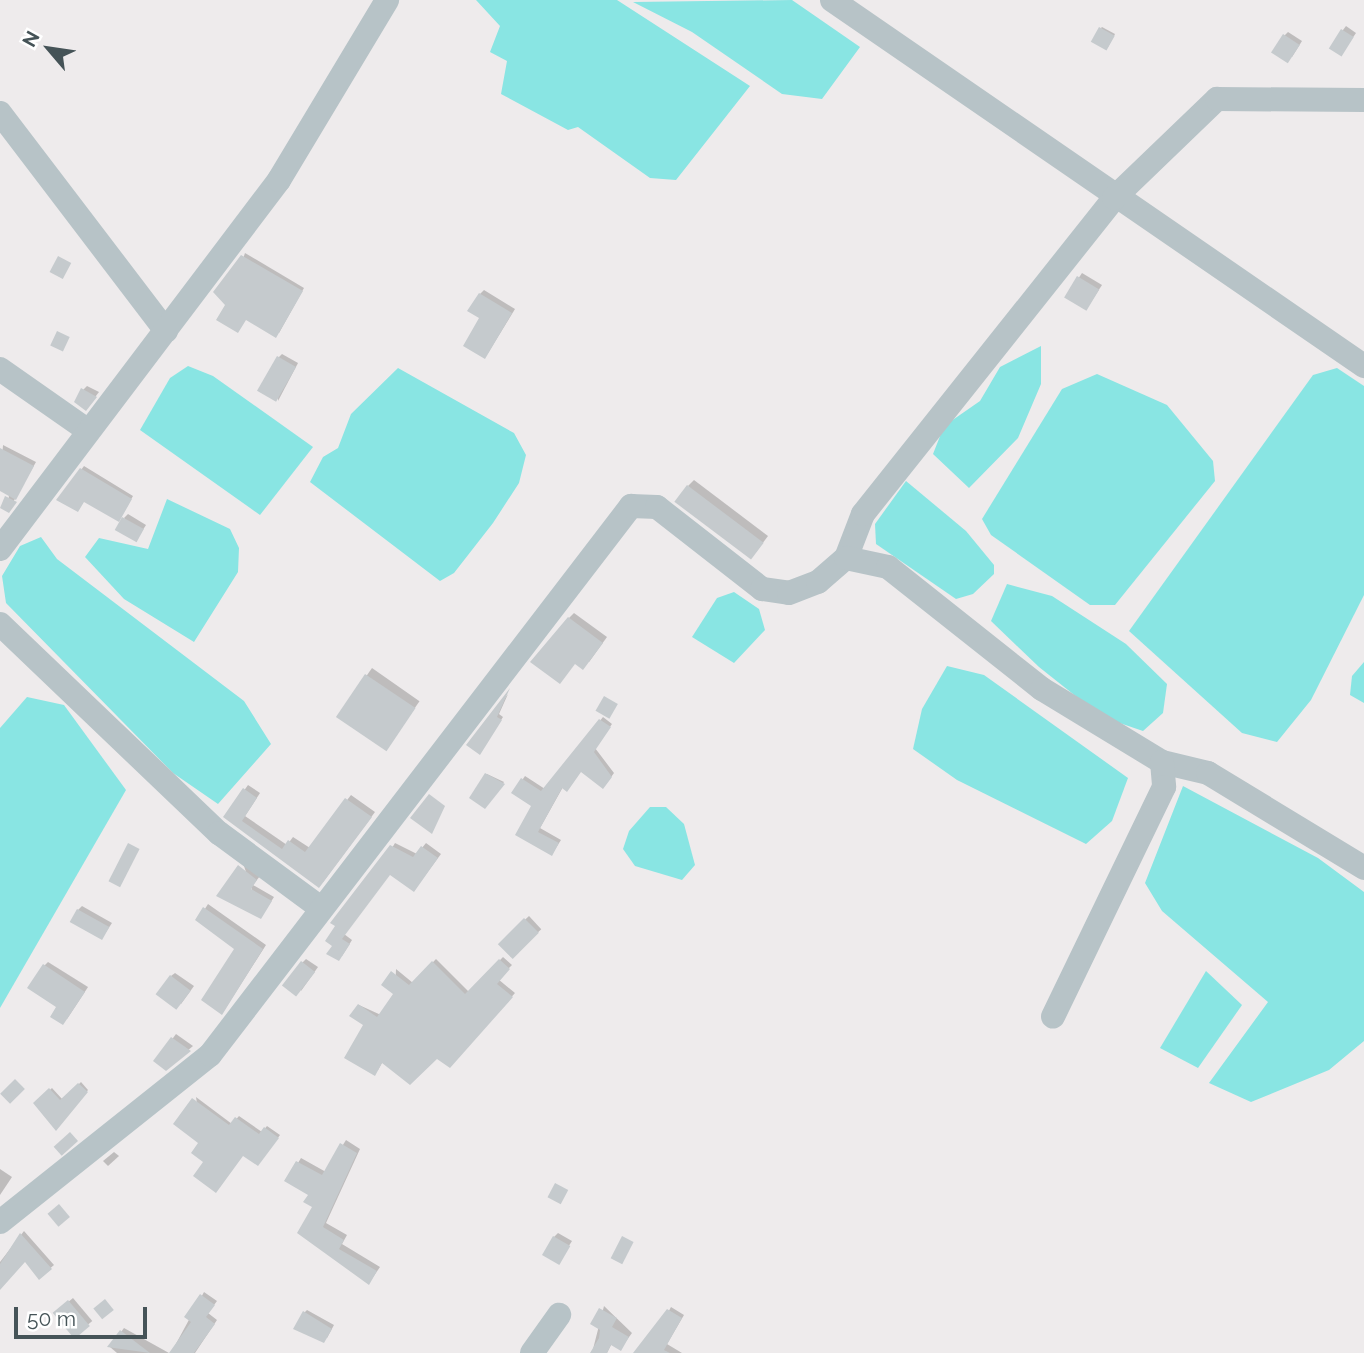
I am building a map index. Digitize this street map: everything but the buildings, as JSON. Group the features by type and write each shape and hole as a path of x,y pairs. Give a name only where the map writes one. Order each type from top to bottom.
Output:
{"street":[{"path":"0,548 279,180 387,0"},
{"path":"832,0 1114,198 1364,366"},
{"path":"0,1222 210,1055 318,906 631,506 657,508 762,589 789,593 818,582 846,558 863,514 1114,198 1217,99 1364,100"},
{"path":"0,113 166,331"},
{"path":"0,369 80,425"},
{"path":"846,558 888,567 1042,689 1162,762 1208,773 1364,868"},
{"path":"0,624 219,834 318,906"},
{"path":"1053,1017 1164,787 1162,762"},
{"path":"532,1353 559,1315"}],"water":[{"path":"476,0 617,0 750,86 676,180 650,178 578,127 568,130 501,94 507,61 490,52 500,26"},
{"path":"792,0 860,47 822,99 782,94 692,32 633,2"},
{"path":"1041,346 1041,384 1018,438 969,488 933,454 944,426 980,401 1000,367"},
{"path":"188,366 213,376 313,447 260,515 140,430 170,378"},
{"path":"398,368 514,433 526,455 519,483 493,523 454,573 440,581 310,482 323,457 338,448 351,414"},
{"path":"1337,368 1364,386 1364,595 1311,700 1277,742 1242,733 1129,631 1313,375"},
{"path":"1097,374 1167,405 1213,461 1215,481 1115,605 1090,605 991,535 982,519 1062,389"},
{"path":"906,481 966,531 994,565 994,574 973,594 956,599 876,544 875,524"},
{"path":"167,499 230,529 239,548 238,572 194,642 124,599 85,557 99,538 148,549"},
{"path":"41,537 57,559 244,701 271,744 218,804 173,773 6,603 2,576 20,546"},
{"path":"1007,584 1052,596 1126,644 1167,684 1163,713 1143,731 1102,717 1039,667 991,621"},
{"path":"734,592 759,609 765,630 734,663 692,637 717,598"},
{"path":"1364,662 1364,703 1350,695 1352,676"},
{"path":"947,666 984,675 1128,778 1112,821 1086,844 957,780 913,749 922,709"},
{"path":"27,697 64,705 126,790 0,1008 0,728"},
{"path":"1183,786 1318,858 1364,892 1364,1041 1329,1070 1251,1102 1209,1083 1268,1002 1162,911 1145,883"},
{"path":"650,807 666,807 684,824 695,865 682,880 635,866 623,849 629,831"},
{"path":"1206,971 1242,1005 1198,1068 1160,1048"}]}
